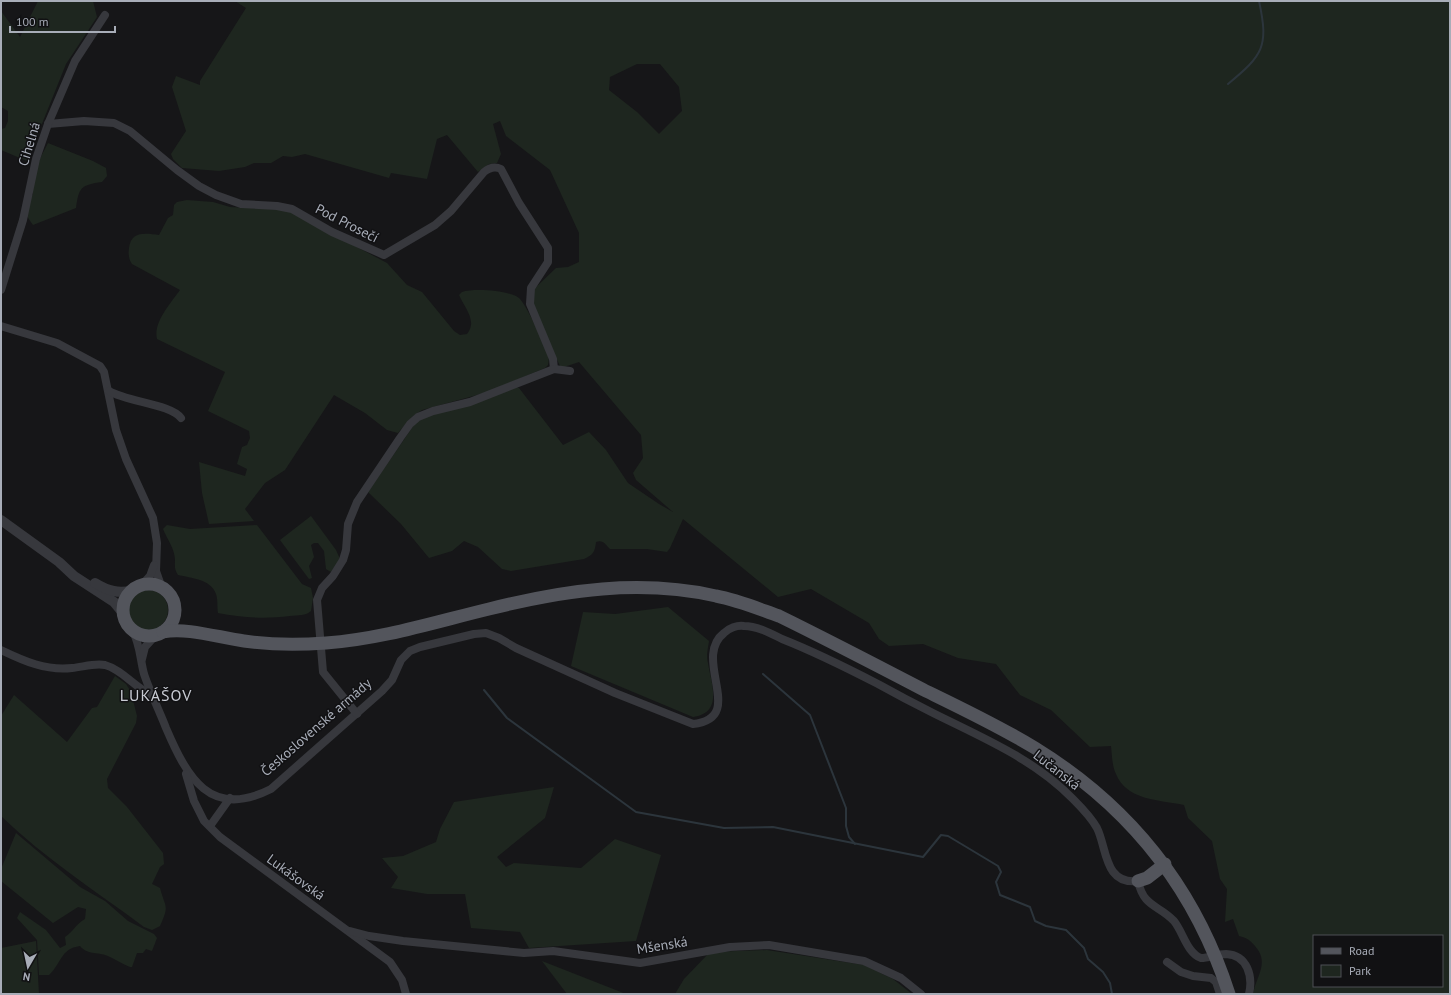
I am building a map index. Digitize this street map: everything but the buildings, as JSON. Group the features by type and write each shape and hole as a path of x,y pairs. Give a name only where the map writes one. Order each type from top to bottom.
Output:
{"main road":[{"name":"Československé armády","path":"137,588 151,585 162,588"},
{"path":"132,630 142,636 176,631 245,642 298,645 354,640 558,594 614,587 647,587 686,590 718,596 779,616 973,714 1034,747 1063,766 1120,812 1165,864 1196,916 1208,941 1229,994"},
{"path":"123,613 125,600 137,588"},
{"path":"162,588 172,598 175,611 179,619 189,626 220,637"},
{"path":"159,634 172,623 175,611"},
{"name":"Československé armády","path":"123,613 124,619 132,630"},
{"path":"1138,881 1147,878 1165,864"}],"street":[{"name":"Cihelná","path":"1,290 23,220 36,159 48,124 75,61 105,15"},
{"name":"Pod Prosečí","path":"48,124 84,121 114,123 130,131 177,170 199,186 216,195 241,204 292,209 332,232 384,255 435,225 451,211 484,172 492,168 501,169 519,202 548,248 548,262 531,288 530,304 553,359 554,369"},
{"path":"1,326 57,344 100,366 104,372 116,430 126,459 152,518 157,543 156,571 162,588"},
{"path":"358,714 323,672 321,666 318,618 319,594 343,560 352,511 410,424 425,414 470,402 554,369 570,371"},
{"path":"109,391 130,399 169,410 181,418"},
{"name":"Československé armády","path":"1,520 59,562 74,576 114,602 123,613"},
{"path":"137,588 150,576 156,556"},
{"name":"Československé armády","path":"59,562 110,590 121,592 137,588"},
{"name":"Lučanská","path":"542,660 684,721 694,724 704,723 713,718 718,707 719,691 712,654 717,640 728,630 735,627 742,626 760,629 812,651 856,673 973,732 1031,765 1051,779 1089,815 1098,829 1106,859 1113,872 1126,880 1138,881"},
{"name":"Československé armády","path":"132,630 138,642 141,662 152,695 185,769 205,790 214,795 230,798 250,798 271,789 358,714 392,680 405,655 420,646 474,634 486,633 542,660"},
{"path":"141,662 145,647 159,634"},
{"path":"1,650 23,661 41,667 58,669 97,664 106,665 152,695"},
{"name":"Lukášovská","path":"185,769 194,801 204,820 220,837 284,885 350,931 390,962 402,980 406,994"},
{"path":"210,826 230,798"},
{"path":"1138,881 1145,900 1173,920 1182,932 1192,953 1196,957 1206,958 1230,954 1248,966 1251,980 1249,994"},
{"name":"Mšenská","path":"350,931 369,936 403,941 524,953 553,951 640,963 730,947 769,945 864,961 901,978 922,994"},
{"path":"1167,962 1181,972 1193,976 1210,978 1216,982 1220,994"}],"green space":[{"path":"38,1 93,1 97,17 66,64 27,161 1,150 1,129 5,128 8,121 8,111 1,107 1,11 20,37"},
{"path":"235,1 1450,1 1450,994 1253,994 1262,964 1259,952 1250,941 1239,936 1233,919 1225,922 1227,889 1220,879 1212,841 1188,818 1184,805 1154,800 1135,794 1127,789 1121,783 1115,771 1112,760 1111,746 1090,747 1051,710 1020,695 996,664 958,658 923,644 889,646 879,639 869,623 811,589 778,597 683,519 667,552 647,549 610,549 601,541 598,541 596,542 593,553 584,559 511,571 502,569 478,547 464,541 452,551 429,558 401,524 368,492 416,422 427,416 516,387 519,388 563,445 589,432 606,450 628,483 673,512 636,480 633,473 643,458 641,435 579,362 561,368 532,308 533,290 556,268 568,267 579,262 579,233 550,170 506,136 500,121 493,124 501,154 497,163 489,164 478,172 447,135 437,139 427,179 391,173 389,178 305,154 292,157 283,156 271,163 254,163 245,167 219,171 182,168 173,159 171,154 186,131 172,87 176,76 200,85 200,81 246,8","holes":["637,64 660,64 679,87 682,111 659,134 637,112 609,90 610,77"]},
{"path":"48,143 93,161 106,168 107,176 102,182 90,184 82,188 78,196 76,208 33,225 26,215 30,199 33,194 32,187 34,174"},
{"path":"187,200 213,202 230,207 287,210 387,263 407,285 422,292 454,331 460,335 467,334 471,324 469,314 459,295 462,292 491,290 514,295 522,302 535,324 548,353 548,365 545,368 488,392 422,410 412,417 398,433 387,430 365,413 334,395 285,470 265,483 245,509 254,521 209,524 202,493 199,462 245,476 247,469 237,464 242,447 247,445 250,438 249,431 208,411 225,372 157,339 156,333 160,319 180,290 132,264 129,255 130,242 136,236 140,234 159,235 168,218 173,215 174,205 177,202"},
{"path":"311,516 336,550 340,559 331,572 326,569 324,551 318,543 314,543 311,545 314,557 309,566 312,578 309,579 280,540"},
{"path":"167,525 190,529 257,525 302,584 311,588 313,598 311,611 302,615 272,618 245,617 218,613 217,596 210,585 194,578 178,575 175,568 174,552 163,529"},
{"path":"152,590 159,593 165,599 168,610 167,618 159,627 152,630 144,630 137,627 129,618 128,606 131,599 140,591"},
{"path":"668,607 709,641 707,658 713,688 713,696 709,710 703,714 693,717 571,666 583,612 615,614"},
{"path":"115,676 126,684 131,692 137,716 136,723 107,779 108,788 127,807 163,853 164,864 160,867 152,884 160,888 166,910 160,926 152,930 144,927 52,860 1,816 1,716 14,695 67,742 92,708 97,707"},
{"path":"554,787 545,818 497,857 506,867 514,863 581,868 615,839 661,855 636,941 529,948 520,932 471,928 465,894 427,894 391,888 398,877 382,858 403,856 436,842 440,829 454,802"},
{"path":"16,833 80,887 105,901 128,921 154,934 157,938 152,951 146,949 143,953 137,953 132,967 130,967 106,955 87,951 80,946 65,953 49,975 39,975 37,940 17,918 20,912 46,930 60,948 66,945 65,937 85,919 86,909 78,907 53,923 1,881 1,869"},
{"path":"36,941 39,994 1,994 1,948"},
{"path":"767,950 864,965 893,979 912,994 675,994 684,979 710,952"},
{"path":"542,961 626,994 567,994"}],"waterway":[{"path":"1228,84 1249,65 1256,57 1260,49 1263,40 1263,29 1259,1"},
{"path":"763,674 810,715 846,808 846,826 849,837 855,844"},
{"path":"484,690 507,718 636,812 724,828 773,827 923,857 941,835 948,836 998,866 1001,872 996,882 1000,895 1030,907 1035,921 1046,926 1066,930 1084,948 1088,959 1103,972 1110,983 1112,994"}],"district":[{"name":"LUKÁŠOV","path":"156,695"}]}
